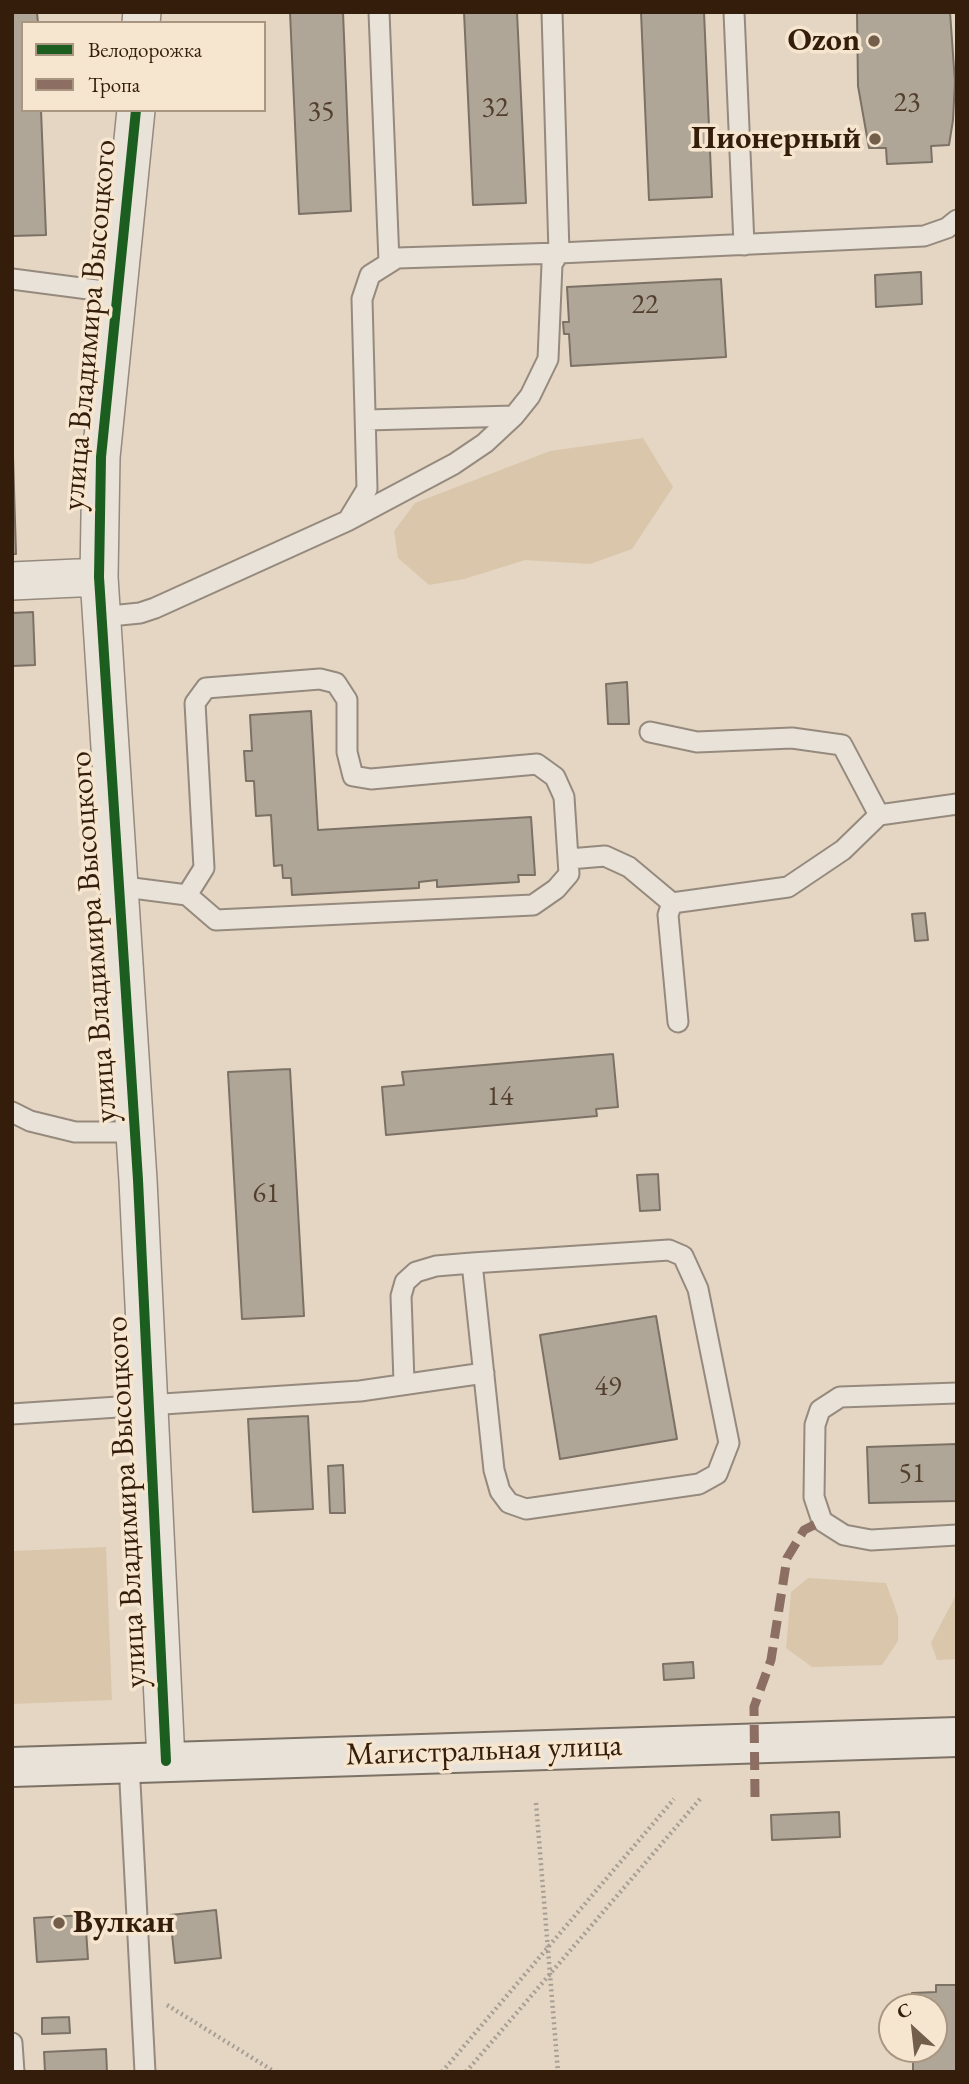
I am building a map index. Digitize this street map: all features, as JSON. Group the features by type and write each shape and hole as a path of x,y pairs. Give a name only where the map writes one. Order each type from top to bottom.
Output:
{"main road":[{"name":"Магистральная улица","path":"12,1767 957,1737"}],"street":[{"name":"улица Владимира Высоцкого","path":"136,112 101,457 99,577 149,1406 148,1762"},
{"path":"12,581 99,577"}],"lane":[{"path":"379,12 389,262"},
{"path":"100,617 139,613 155,608 347,521 454,464 514,416 530,396 548,359 552,264 559,253 552,12"},
{"path":"734,12 744,245"},
{"path":"347,521 357,510 368,489 362,299 370,275 397,258 924,236 947,228 957,220"},
{"path":"12,279 119,293"},
{"path":"367,420 514,416"},
{"path":"117,886 187,895 216,920 533,905 556,889 569,874 564,797 555,777 537,764 372,779 353,776 347,752 347,700 336,683 320,679 206,688 195,704 204,868 187,895"},
{"path":"650,732 697,742 792,738 842,745 879,815"},
{"path":"569,859 605,856 629,867 672,903 788,887 843,850 879,815 957,804"},
{"path":"672,903 668,915 678,1022"},
{"path":"12,1112 30,1121 75,1132 133,1132"},
{"path":"404,1382 401,1296 405,1282 415,1272 436,1266 472,1263 669,1250 683,1256 698,1289 729,1443 717,1474 699,1484 526,1508 509,1503 500,1491 494,1470 472,1263"},
{"path":"12,1414 360,1391 404,1382 484,1373"},
{"path":"957,1393 839,1397 820,1410 814,1425 814,1497 822,1521 844,1535 872,1540 957,1535"},
{"path":"145,2072 139,1988 148,1762"},
{"path":"12,2043 14,2072"}],"path":[{"path":"442,2072 674,1799"},
{"path":"466,2072 700,1799"},
{"path":"536,1803 558,2072"},
{"path":"139,1988 275,2072"}],"shaded area":[{"path":"643,438 673,487 632,549 590,564 525,560 464,579 429,585 398,558 394,531 415,503 550,451"},
{"path":"106,1547 112,1700 12,1704 12,1551"},
{"path":"808,1578 886,1583 898,1616 898,1641 882,1665 812,1667 786,1648 791,1592"},
{"path":"957,1593 957,1659 937,1660 931,1643"}],"building":[{"path":"12,12 37,12 38,21 21,21 21,112 41,112 46,235 12,236"},
{"path":"290,12 343,12 351,211 299,214"},
{"path":"464,12 517,12 526,203 473,205"},
{"path":"641,12 704,12 712,197 649,200"},
{"path":"857,12 950,12 955,82 953,120 949,145 931,146 932,162 887,164 886,148 869,148 858,86"},
{"path":"921,272 922,304 876,307 875,275"},
{"path":"721,279 726,357 571,366 569,334 564,334 563,322 569,322 567,287"},
{"path":"12,423 16,554 12,554"},
{"path":"33,612 35,665 12,666 12,613"},
{"path":"627,682 629,724 608,724 606,684"},
{"path":"311,711 318,830 531,817 535,875 518,875 519,882 437,887 437,880 419,882 419,888 292,895 291,878 283,878 282,865 274,866 271,815 256,816 254,781 246,781 244,751 252,751 250,715"},
{"path":"925,913 928,940 915,941 912,914"},
{"path":"613,1054 618,1107 596,1109 597,1116 386,1135 382,1087 404,1085 402,1072"},
{"path":"290,1069 304,1316 242,1319 228,1072"},
{"path":"658,1174 660,1210 640,1211 637,1175"},
{"path":"656,1316 677,1439 560,1459 540,1335"},
{"path":"308,1416 313,1509 253,1512 248,1419"},
{"path":"957,1444 957,1501 869,1503 867,1447"},
{"path":"343,1465 345,1513 330,1513 328,1466"},
{"path":"693,1662 694,1678 664,1680 663,1664"},
{"path":"839,1812 840,1837 772,1840 771,1815"},
{"path":"216,1910 221,1958 175,1963 170,1915"},
{"path":"85,1915 88,1959 37,1962 34,1918"},
{"path":"936,1985 957,1985 957,2072 913,2072 913,2063 948,2063 948,1993 912,1993 936,1992"},
{"path":"69,2017 70,2033 42,2034 42,2018"},
{"path":"106,2049 107,2072 45,2072 44,2052"}],"marked path":[{"path":"755,1797 754,1707 771,1660 787,1558 804,1530 822,1521"}],"cycle path":[{"path":"136,112 101,457 99,577 138,1180 166,1761"}],"place":[{"name":"Ozon","path":"874,41"},
{"name":"Пионерный","path":"875,139"},
{"name":"Вулкан","path":"59,1923"}]}
